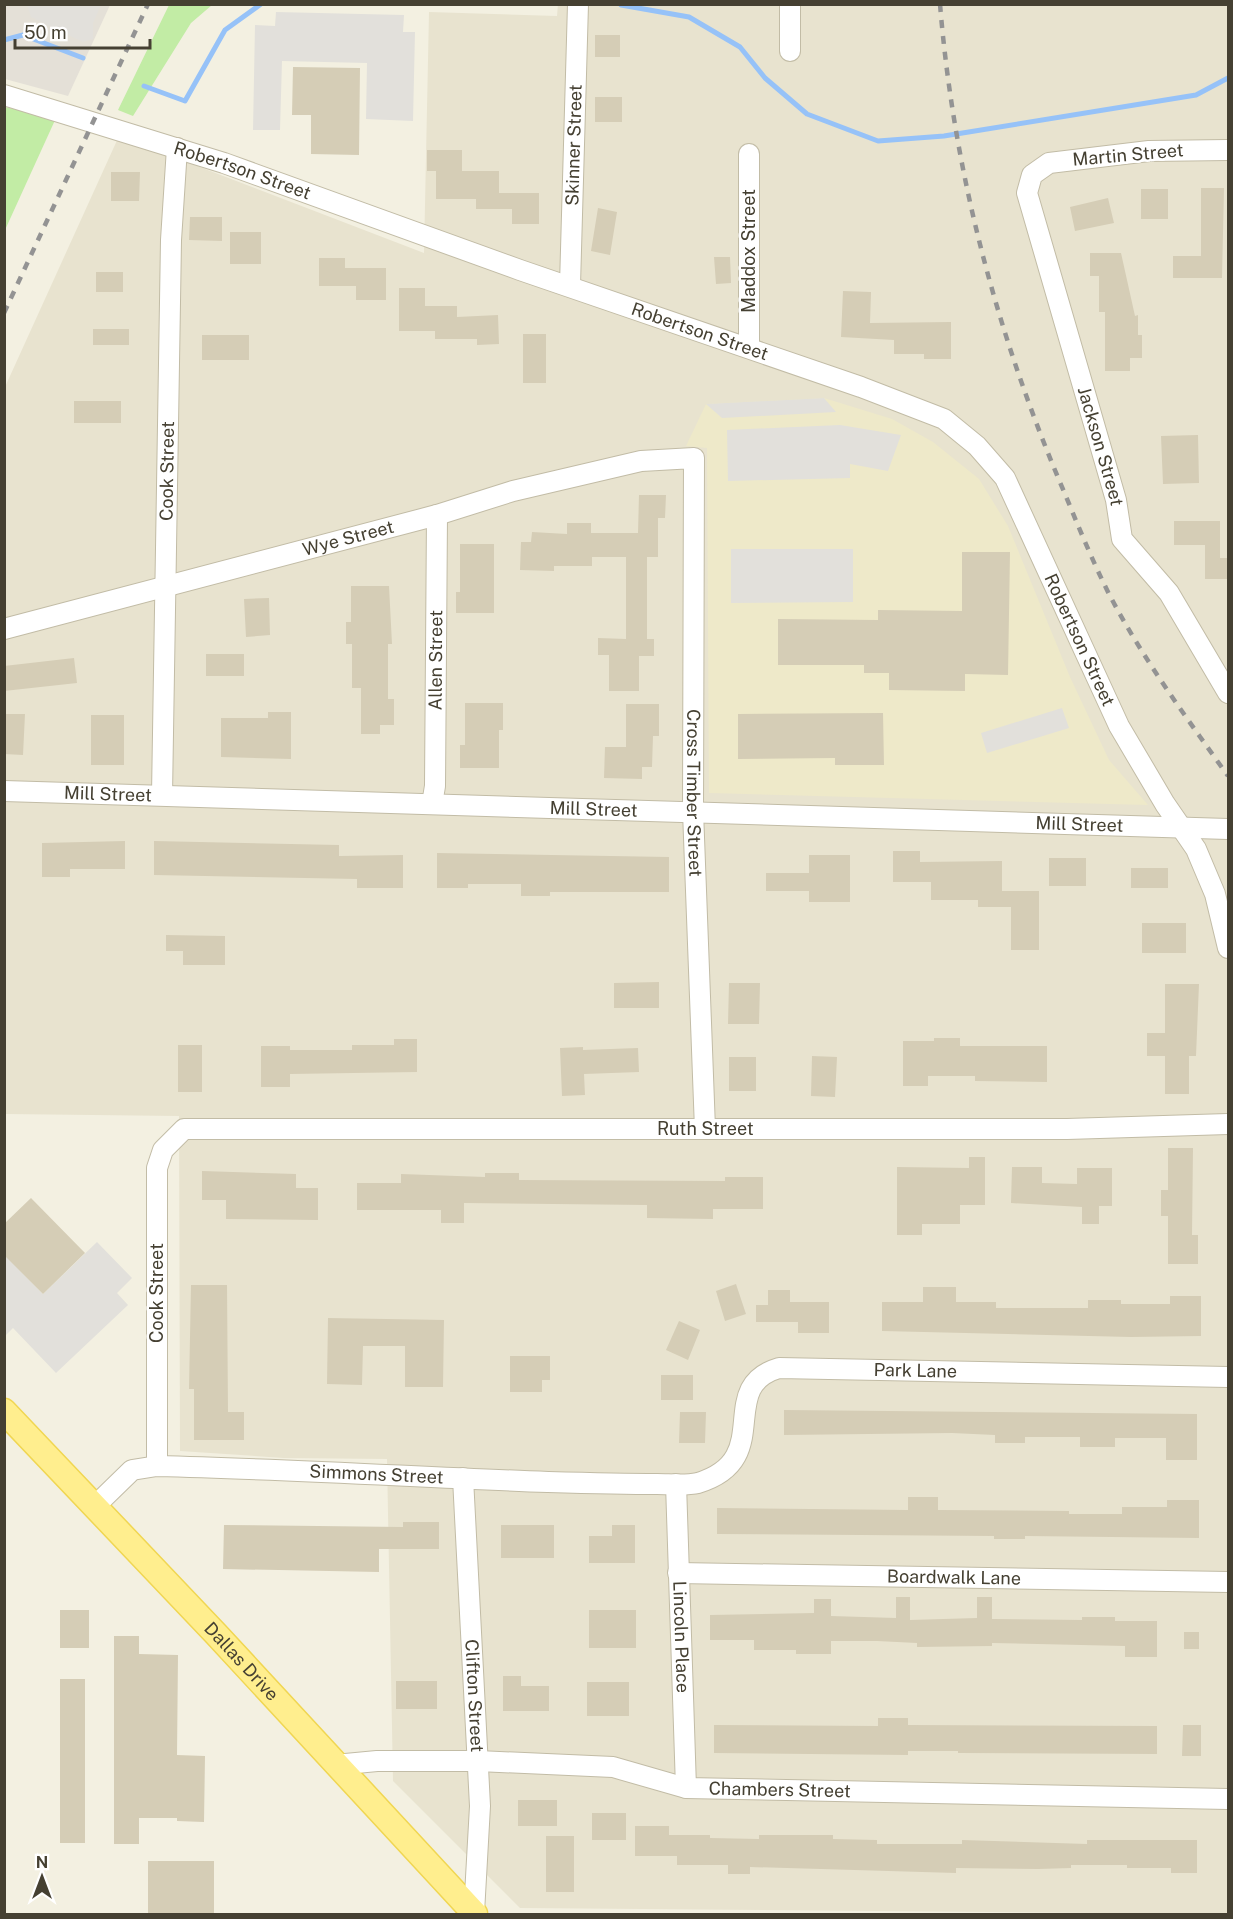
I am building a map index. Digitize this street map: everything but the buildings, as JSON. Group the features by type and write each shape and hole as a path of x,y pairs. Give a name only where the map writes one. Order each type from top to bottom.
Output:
{"main road":[{"name":"Dallas Drive","path":"4,1412 216,1634 474,1914"}],"street":[{"name":"Skinner Street","path":"570,285 578,4"},
{"path":"790,4 790,51"},
{"name":"Robertson Street","path":"4,95 122,129 224,163 520,270 570,285 861,387 944,419 977,446 1005,478 1119,726 1196,849 1215,894 1228,948"},
{"name":"Cook Street","path":"162,795 171,252 177,148"},
{"name":"Martin Street","path":"1032,175 1049,163 1149,151 1228,150"},
{"name":"Maddox Street","path":"749,154 749,348"},
{"name":"Jackson Street","path":"1032,175 1027,193 1116,500 1122,539 1169,593 1228,693"},
{"name":"Wye Street","path":"4,629 438,515 513,491 640,461 694,458"},
{"name":"Cross Timber Street","path":"694,458 693,811 705,1129"},
{"name":"Allen Street","path":"432,804 435,786 438,515"},
{"name":"Mill Street","path":"4,791 1228,829"},
{"name":"Ruth Street","path":"184,1130 1067,1130 1228,1124"},
{"name":"Cook Street","path":"157,1466 157,1168 163,1150 184,1130"},
{"name":"Park Lane","path":"676,1484 704,1480 729,1464 740,1448 746,1398 750,1387 758,1378 779,1368 1228,1377"},
{"name":"Simmons Street","path":"94,1507 132,1470 157,1466 676,1484"},
{"name":"Clifton Street","path":"463,1478 480,1806 474,1914"},
{"name":"Lincoln Place","path":"676,1484 686,1788"},
{"name":"Boardwalk Lane","path":"678,1574 1228,1582"},
{"name":"Chambers Street","path":"335,1765 377,1761 478,1761 613,1767 686,1788 1228,1799"}],"shaded area":[{"path":"558,4 1228,5 1228,1914 520,1908 393,1781 387,1459 284,1458 180,1451 179,1116 5,1114 5,387 119,136 424,253 429,12 557,16"},
{"path":"4,5 110,5 68,96 5,79"},
{"path":"27,5 101,5 93,23 93,39 83,42 31,17"},
{"path":"276,12 404,15 403,32 415,32 413,121 366,119 367,63 282,61 280,130 253,130 255,25 275,26"},
{"path":"824,398 892,419 933,442 979,479 1008,526 1070,677 1109,760 1148,805 709,793 707,448 686,446 706,404"},
{"path":"824,398 836,412 722,418 706,404"},
{"path":"840,425 901,435 888,471 850,464 850,478 728,481 727,430"},
{"path":"731,549 853,549 853,602 731,603"},
{"path":"1062,708 1069,728 987,753 981,733"},
{"path":"97,1242 132,1278 117,1293 128,1305 56,1373 13,1328 5,1336 5,1255 43,1294"}],"green space":[{"path":"169,5 212,5 191,23 133,116 118,110"},
{"path":"5,107 56,118 5,230"}],"waterway":[{"path":"144,86 185,101 225,30 261,4"},
{"path":"621,5 689,17 740,47 765,78 807,114 878,141 944,136 1196,95 1228,78"},
{"path":"4,40 23,35 83,58"}],"railway":[{"path":"4,313 148,4"},
{"path":"940,4 956,131 968,193 1000,315 1041,435 1092,557 1122,618 1166,687 1228,776"}]}
